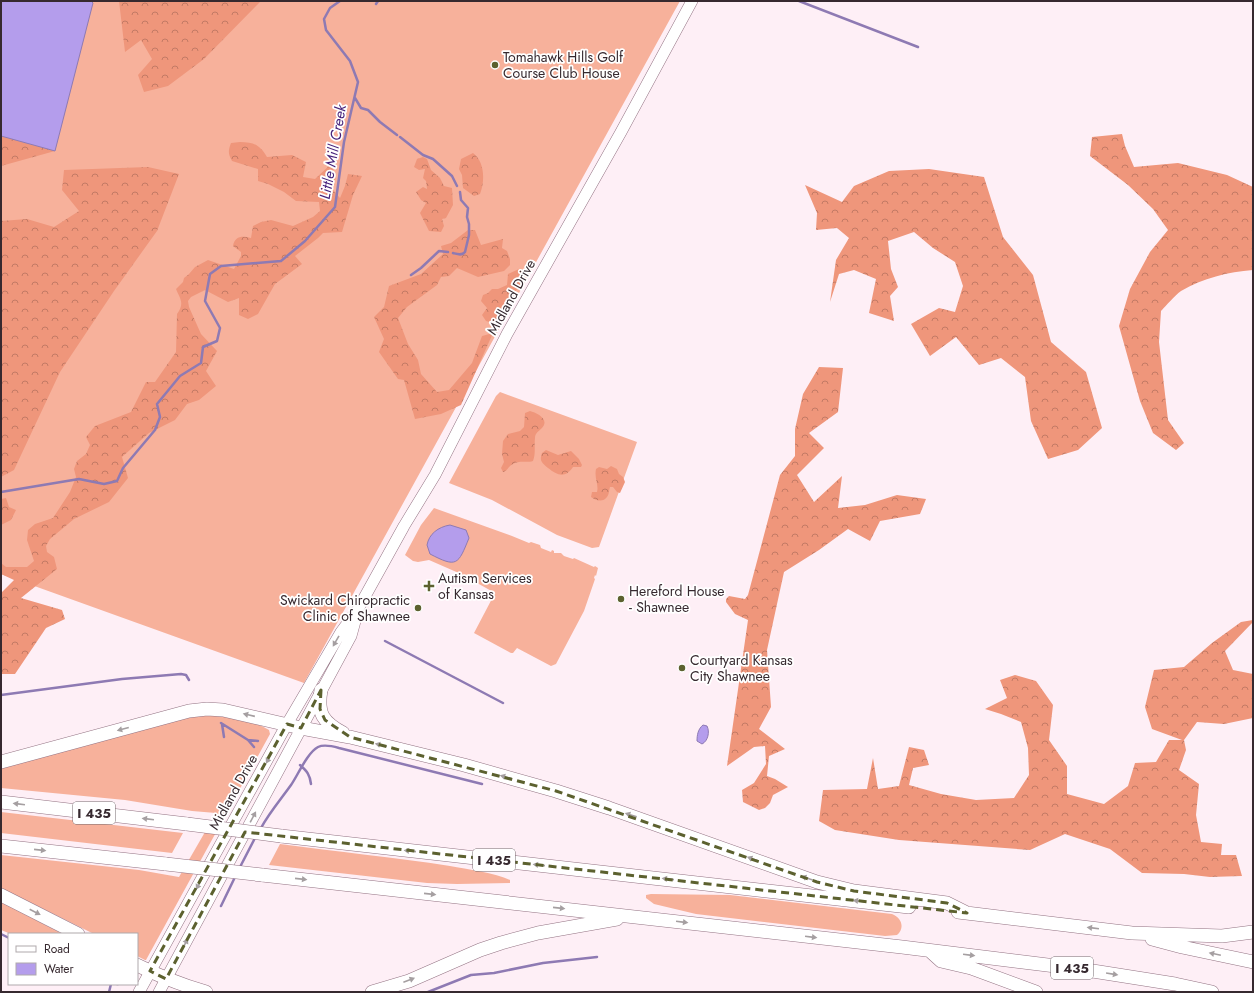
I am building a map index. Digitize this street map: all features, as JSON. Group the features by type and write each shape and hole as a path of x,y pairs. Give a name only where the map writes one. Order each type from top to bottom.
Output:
{"highway":[{"path":"321,690 320,709 325,720 332,727 350,737"},
{"path":"1,762 189,711 207,709 223,710 301,728 350,737 464,765 556,791 647,820 817,882 854,891 947,904 967,913"},
{"name":"I 435","path":"1,802 281,836 1132,933 1182,947 1253,962"},
{"name":"I 435","path":"1,846 630,916 1080,969 1175,984 1212,992"},
{"path":"1,895 76,933"},
{"path":"372,992 409,981 480,950 512,939 630,916"},
{"path":"1132,933 1222,936 1253,932"},
{"path":"930,951 941,961 971,968 1036,992"},
{"path":"138,966 166,979 206,992"}],"main road":[{"name":"Midland Drive","path":"139,992 288,724 341,632 358,609 404,526 435,475 507,334 622,132 692,1"},
{"name":"Midland Drive","path":"159,992 351,636 358,609"}],"highlighted area":[{"path":"321,690 320,709 325,720 350,737 556,791 817,882 854,891 947,903 967,913 245,832 166,979 150,971 287,724 301,728"}],"shaded area":[{"path":"1,1 680,1 304,683 1,574"},
{"path":"500,392 637,442 599,547 592,548 557,535 492,500 449,483 496,396"},
{"path":"434,508 529,543 531,542 540,545 541,548 551,552 552,550 554,553 561,553 564,556 574,558 598,568 584,611 556,664 551,666 517,648 513,653 511,653 474,633 495,593 461,574 429,560 418,562 413,561 405,555 421,525"},
{"path":"219,715 251,722 269,730 270,734 146,960 138,956 138,933 92,933 1,888 1,855 139,870 179,877 216,813 192,811 125,800 1,788 1,765 196,716"},
{"path":"1,812 183,833 172,853 1,833"},
{"path":"280,844 450,866 497,875 510,880 510,883 427,883 269,865"},
{"path":"646,895 730,895 892,914 898,918 902,926 897,935 885,936 696,914 654,904 646,898"},
{"path":"1,902 61,933 8,933 1,930"}],"green space":[{"path":"119,1 261,1 204,59 168,86 144,92 138,75 152,59 141,40 125,52"},
{"path":"1122,134 1125,146 1134,167 1178,163 1227,175 1253,187 1253,270 1225,274 1189,286 1173,298 1161,311 1159,342 1168,420 1184,443 1176,450 1153,433 1140,401 1119,326 1130,289 1150,252 1168,230 1153,209 1128,185 1090,156 1092,137"},
{"path":"1,136 55,151 1,166"},
{"path":"240,142 256,145 267,157 292,155 306,162 303,177 315,179 331,164 336,176 333,190 340,198 348,174 362,176 353,195 342,232 323,233 295,256 302,264 275,284 258,314 248,319 239,315 239,298 228,302 205,290 191,297 188,301 189,307 201,334 217,351 206,371 216,386 199,400 187,404 175,420 149,433 122,457 128,478 109,502 74,519 50,539 46,546 47,552 54,557 57,569 21,598 62,610 65,619 46,628 15,674 1,674 1,593 14,580 1,574 1,563 6,567 27,567 34,561 27,540 28,530 35,524 53,518 70,492 76,477 74,469 77,461 86,454 90,445 86,437 95,426 131,412 146,382 155,382 176,352 177,314 181,304 176,289 195,267 208,260 234,269 241,256 241,252 233,246 234,242 240,237 251,238 253,226 261,222 271,220 293,226 313,217 320,211 319,202 296,201 284,192 258,181 258,169 232,161 229,152 231,143"},
{"path":"473,153 480,161 483,172 482,189 480,194 474,196 463,188 462,175 459,169 461,159"},
{"path":"423,157 427,159 431,170 440,178 444,186 452,188 453,205 446,218 442,219 444,226 441,232 429,231 420,213 426,203 421,200 416,192 423,187 427,189 426,181 423,178 425,169 419,170 414,167 417,159"},
{"path":"148,167 179,174 157,231 114,291 60,372 14,470 1,477 1,221 27,219 54,227 79,211 62,190 64,170"},
{"path":"929,169 984,177 1003,237 1033,275 1051,342 1086,372 1102,428 1078,450 1048,459 1031,421 1025,377 1001,358 979,365 956,337 930,356 911,324 939,308 955,312 963,286 955,262 933,248 914,232 888,241 891,269 898,287 890,296 894,321 869,313 876,279 854,270 839,274 830,302 836,260 849,238 837,228 816,230 817,213 805,185 842,202 854,186 889,171"},
{"path":"468,230 475,230 481,245 503,239 502,248 507,251 510,259 510,265 504,271 478,277 457,268 449,276 441,277 437,285 407,307 398,318 408,344 418,360 421,374 437,392 449,390 472,363 482,336 493,333 461,405 441,414 415,419 404,380 398,379 379,352 384,339 374,317 384,307 389,286 421,274 443,254 441,246 451,243"},
{"path":"519,269 523,278 523,283 511,297 496,324 486,321 482,315 487,308 481,301 483,295 492,289 498,289 507,285 508,274"},
{"path":"819,367 843,368 838,412 809,433 824,448 797,475 814,502 842,476 838,508 865,505 897,495 926,499 920,514 880,521 870,541 848,529 819,550 784,572 767,650 771,707 759,729 785,749 769,756 767,776 788,787 773,795 770,803 765,808 759,810 743,802 742,790 754,783 766,764 765,746 754,747 727,766 748,620 735,614 726,602 726,599 729,596 745,599 748,595 780,475 795,456 795,429 803,394"},
{"path":"530,411 536,413 544,419 544,425 535,436 535,452 533,461 515,463 503,472 501,468 504,462 502,454 503,441 508,434 520,431 524,427 525,413"},
{"path":"546,450 558,455 571,451 579,459 582,465 581,467 573,467 567,473 561,475 558,474 542,462 542,453"},
{"path":"611,466 617,469 625,482 620,493 613,487 610,487 608,495 605,499 597,500 591,497 592,492 597,492 596,469 599,467 607,469"},
{"path":"6,498 9,507 16,510 11,520 1,525 1,499"},
{"path":"1253,620 1253,622 1225,651 1233,670 1253,674 1253,718 1224,724 1197,722 1184,740 1186,750 1179,770 1199,784 1196,815 1201,842 1222,844 1221,855 1236,855 1242,876 1210,877 1184,874 1142,873 1110,849 1065,834 1030,850 899,840 835,830 819,821 823,790 867,789 873,758 878,789 899,786 909,747 924,750 929,765 913,768 909,785 941,794 976,800 1014,798 1029,775 1028,748 1021,722 985,709 1007,698 1000,680 1015,675 1036,681 1053,705 1049,740 1067,766 1067,794 1104,804 1128,786 1135,763 1156,762 1169,740 1182,740 1152,729 1145,707 1154,670 1184,667 1212,643 1241,622"}],"water":[{"path":"1,1 91,1 93,3 55,151 1,136"},
{"path":"450,525 466,530 469,538 459,559 451,562 430,554 427,545 432,534 442,527"},
{"path":"703,725 707,726 708,734 706,741 702,744 697,741 697,739 699,730"}],"waterway":[{"name":"Little Mill Creek","path":"1,492 79,479 104,484 117,481 123,468 155,430 160,417 157,404 180,376 201,363 203,347 217,341 220,328 205,301 210,274 221,266 281,261 305,241 335,207 344,142 358,82 350,61 326,30 324,19 330,8 340,1"},
{"path":"799,1 918,47"},
{"path":"355,98 361,108 368,110 380,122 397,135"},
{"path":"400,137 423,155 433,159 452,176 457,186"},
{"path":"453,253 461,254 465,252 469,235 469,224 467,217 468,208 461,200 460,192"},
{"path":"411,275 439,251 448,252"},
{"path":"385,641 503,703"},
{"path":"1,695 122,679 181,674 186,675 189,680"},
{"path":"221,723 248,740 258,741"},
{"path":"222,724 224,737"},
{"path":"248,740 254,747"},
{"path":"261,828 271,811 291,785 306,759 318,747 325,745 482,784"},
{"path":"300,765 308,773 311,784"},
{"path":"239,869 256,836"},
{"path":"221,906 236,875"},
{"path":"1,934 8,938"},
{"path":"428,992 471,975 494,973 543,963 597,957"},
{"path":"109,992 111,985"}],"place":[{"name":"Tomahawk Hills Golf Course Club House","path":"495,65"},
{"name":"Autism Services of Kansas","path":"429,586"},
{"name":"Hereford House - Shawnee","path":"621,599"},
{"name":"Swickard Chiropractic Clinic of Shawnee","path":"418,608"},
{"name":"Courtyard Kansas City Shawnee","path":"682,668"}]}
